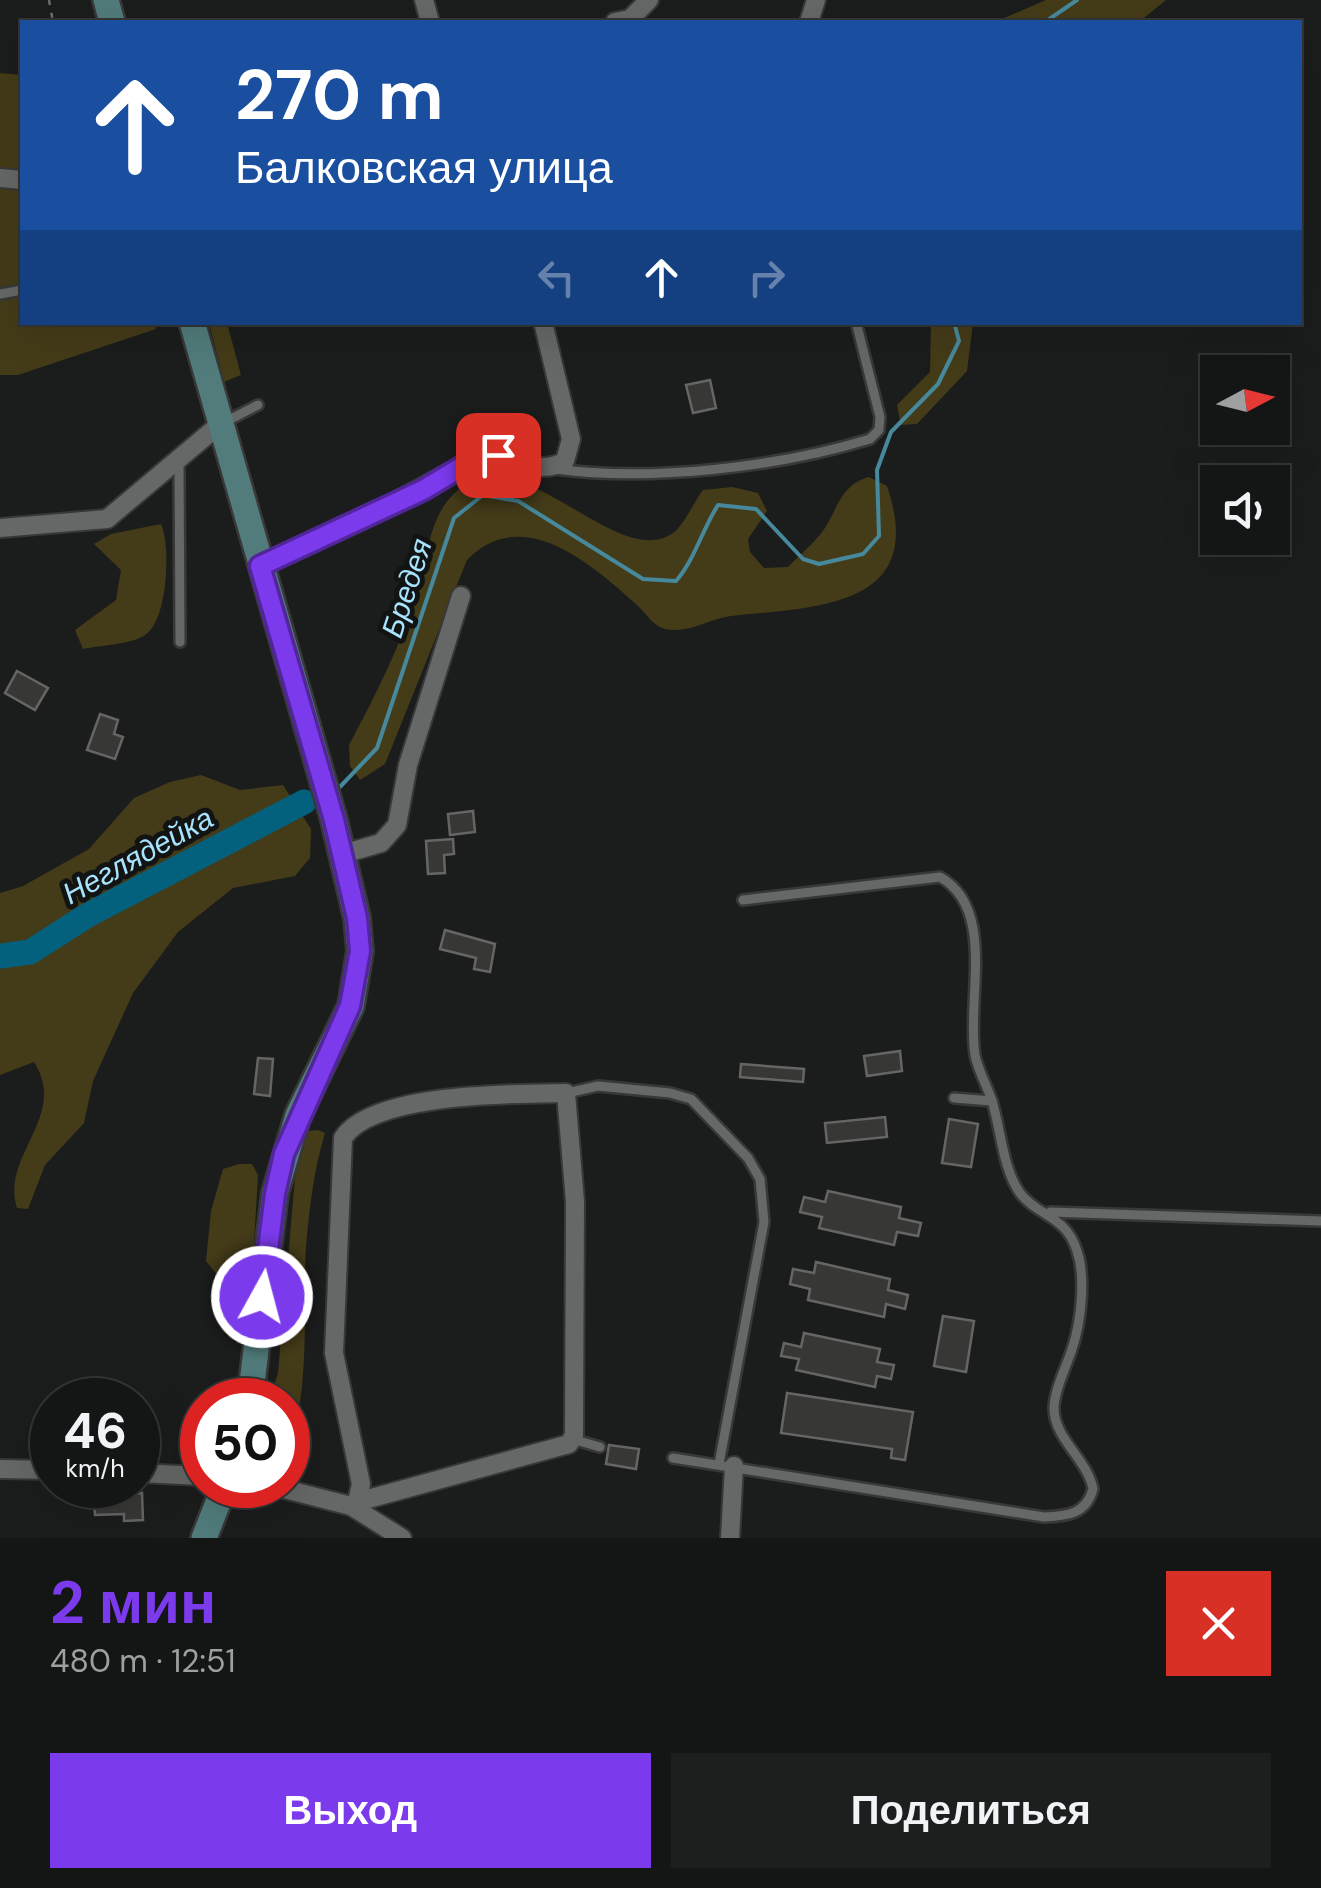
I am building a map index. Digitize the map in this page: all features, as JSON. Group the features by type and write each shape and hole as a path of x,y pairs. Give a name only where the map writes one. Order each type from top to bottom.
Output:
{"main road":[{"path":"193,325 334,820 357,918 358,978 350,1006 284,1154 275,1194 253,1378"},
{"path":"204,1538 216,1508"}],"street":[{"path":"621,20 638,14 649,0"},
{"path":"260,566 376,514 478,457 498,455 537,468 553,468 565,461 571,440 544,325"},
{"path":"0,528 107,519 219,425"},
{"path":"342,854 381,843 397,825 408,765 462,596"},
{"path":"566,1093 575,1202 572,1439 558,1450 457,1472 354,1504 358,1468 334,1354 343,1138 360,1122 433,1099 566,1093"},
{"path":"726,1465 730,1538"},
{"path":"0,1468 30,1469"},
{"path":"310,1494 354,1504 402,1538"}],"lane":[{"path":"553,468 677,470 770,460 870,439 880,430 880,417 857,325"},
{"path":"219,425 258,405"},
{"path":"179,460 180,642"},
{"path":"744,900 940,876 955,885 968,908 974,938 975,1057 1019,1191 1031,1204 1050,1212 1321,1221"},
{"path":"566,1093 598,1086 691,1099 748,1158 760,1179 764,1222 726,1465"},
{"path":"954,1098 992,1101"},
{"path":"673,1458 842,1482 990,1512 1044,1517 1080,1510 1089,1504 1091,1478 1059,1426 1054,1405 1074,1344 1081,1270 1077,1250 1050,1212"},
{"path":"572,1439 600,1447"}],"shaded area":[{"path":"1046,0 1166,0 1141,20 1000,20"},
{"path":"0,73 20,75 20,325 155,325 156,329 18,375 0,375"},
{"path":"210,325 228,325 241,375 224,382"},
{"path":"931,325 973,325 967,371 917,424 901,425 897,405 930,372"},
{"path":"869,477 887,486 896,527 892,557 878,579 856,594 828,603 731,616 682,630 657,625 599,573 556,546 533,538 511,537 488,544 467,560 385,764 360,780 350,766 349,745 401,636 436,520 450,498 476,480 504,478 533,487 622,534 649,540 673,533 703,490 732,487 758,493 767,511 748,539 750,552 764,568 788,567 823,531 846,492"},
{"path":"161,524 166,549 165,583 153,627 132,641 83,649 75,630 116,600 121,570 94,544 111,534"},
{"path":"201,775 240,790 283,785 311,829 310,858 295,876 233,888 178,932 133,993 93,1081 84,1123 45,1165 28,1209 17,1208 17,1171 44,1100 43,1082 34,1062 0,1075 0,893 23,886 89,849 134,798 170,782"},
{"path":"308,1131 325,1133 307,1233 303,1378 277,1378 297,1155"},
{"path":"252,1164 258,1175 249,1331 238,1344 232,1331 230,1291 206,1261 211,1211 223,1169"}],"building":[{"path":"710,380 716,408 693,413 686,385"},
{"path":"17,671 48,688 35,710 5,693"},
{"path":"100,714 118,720 114,734 123,737 115,759 87,750"},
{"path":"473,811 475,832 450,835 448,814"},
{"path":"453,839 454,854 444,855 445,873 428,874 426,841"},
{"path":"445,930 495,944 490,972 474,969 476,958 440,949"},
{"path":"900,1051 902,1071 867,1076 864,1056"},
{"path":"258,1058 273,1059 270,1096 254,1094"},
{"path":"741,1064 804,1069 803,1082 740,1077"},
{"path":"885,1117 887,1137 827,1143 825,1123"},
{"path":"949,1119 978,1124 971,1167 942,1163"},
{"path":"828,1191 901,1207 899,1218 921,1223 918,1236 897,1232 894,1245 819,1228 822,1217 800,1212 804,1197 825,1202"},
{"path":"816,1262 890,1279 888,1290 908,1295 905,1309 886,1304 884,1317 808,1300 810,1289 790,1284 793,1269 814,1273"},
{"path":"943,1316 974,1321 966,1372 934,1366"},
{"path":"804,1333 880,1349 877,1362 894,1365 891,1379 877,1376 875,1387 796,1370 799,1359 781,1356 784,1343 801,1347"},
{"path":"787,1393 913,1412 905,1460 891,1458 892,1449 781,1433"},
{"path":"609,1445 639,1449 636,1469 606,1464"},
{"path":"95,1508 143,1508 143,1520 124,1521 124,1514 95,1515"}],"waterway":[{"name":"Бредея","path":"1048,20 1077,0"},
{"name":"Бредея","path":"337,790 377,748 454,518 483,495 518,501 643,579 676,581 718,505 756,509 803,559 819,564 863,554 879,536 877,470 891,432 938,384 959,341 955,325"},
{"name":"Бредея","path":"304,802 319,797"},
{"name":"Неглядейка","path":"0,956 30,952 88,915 304,802"}],"route":[{"path":"262,1297 284,1154 298,1115 350,1006 360,951 357,918 334,820 260,566 423,490 478,457 498,455"}]}
